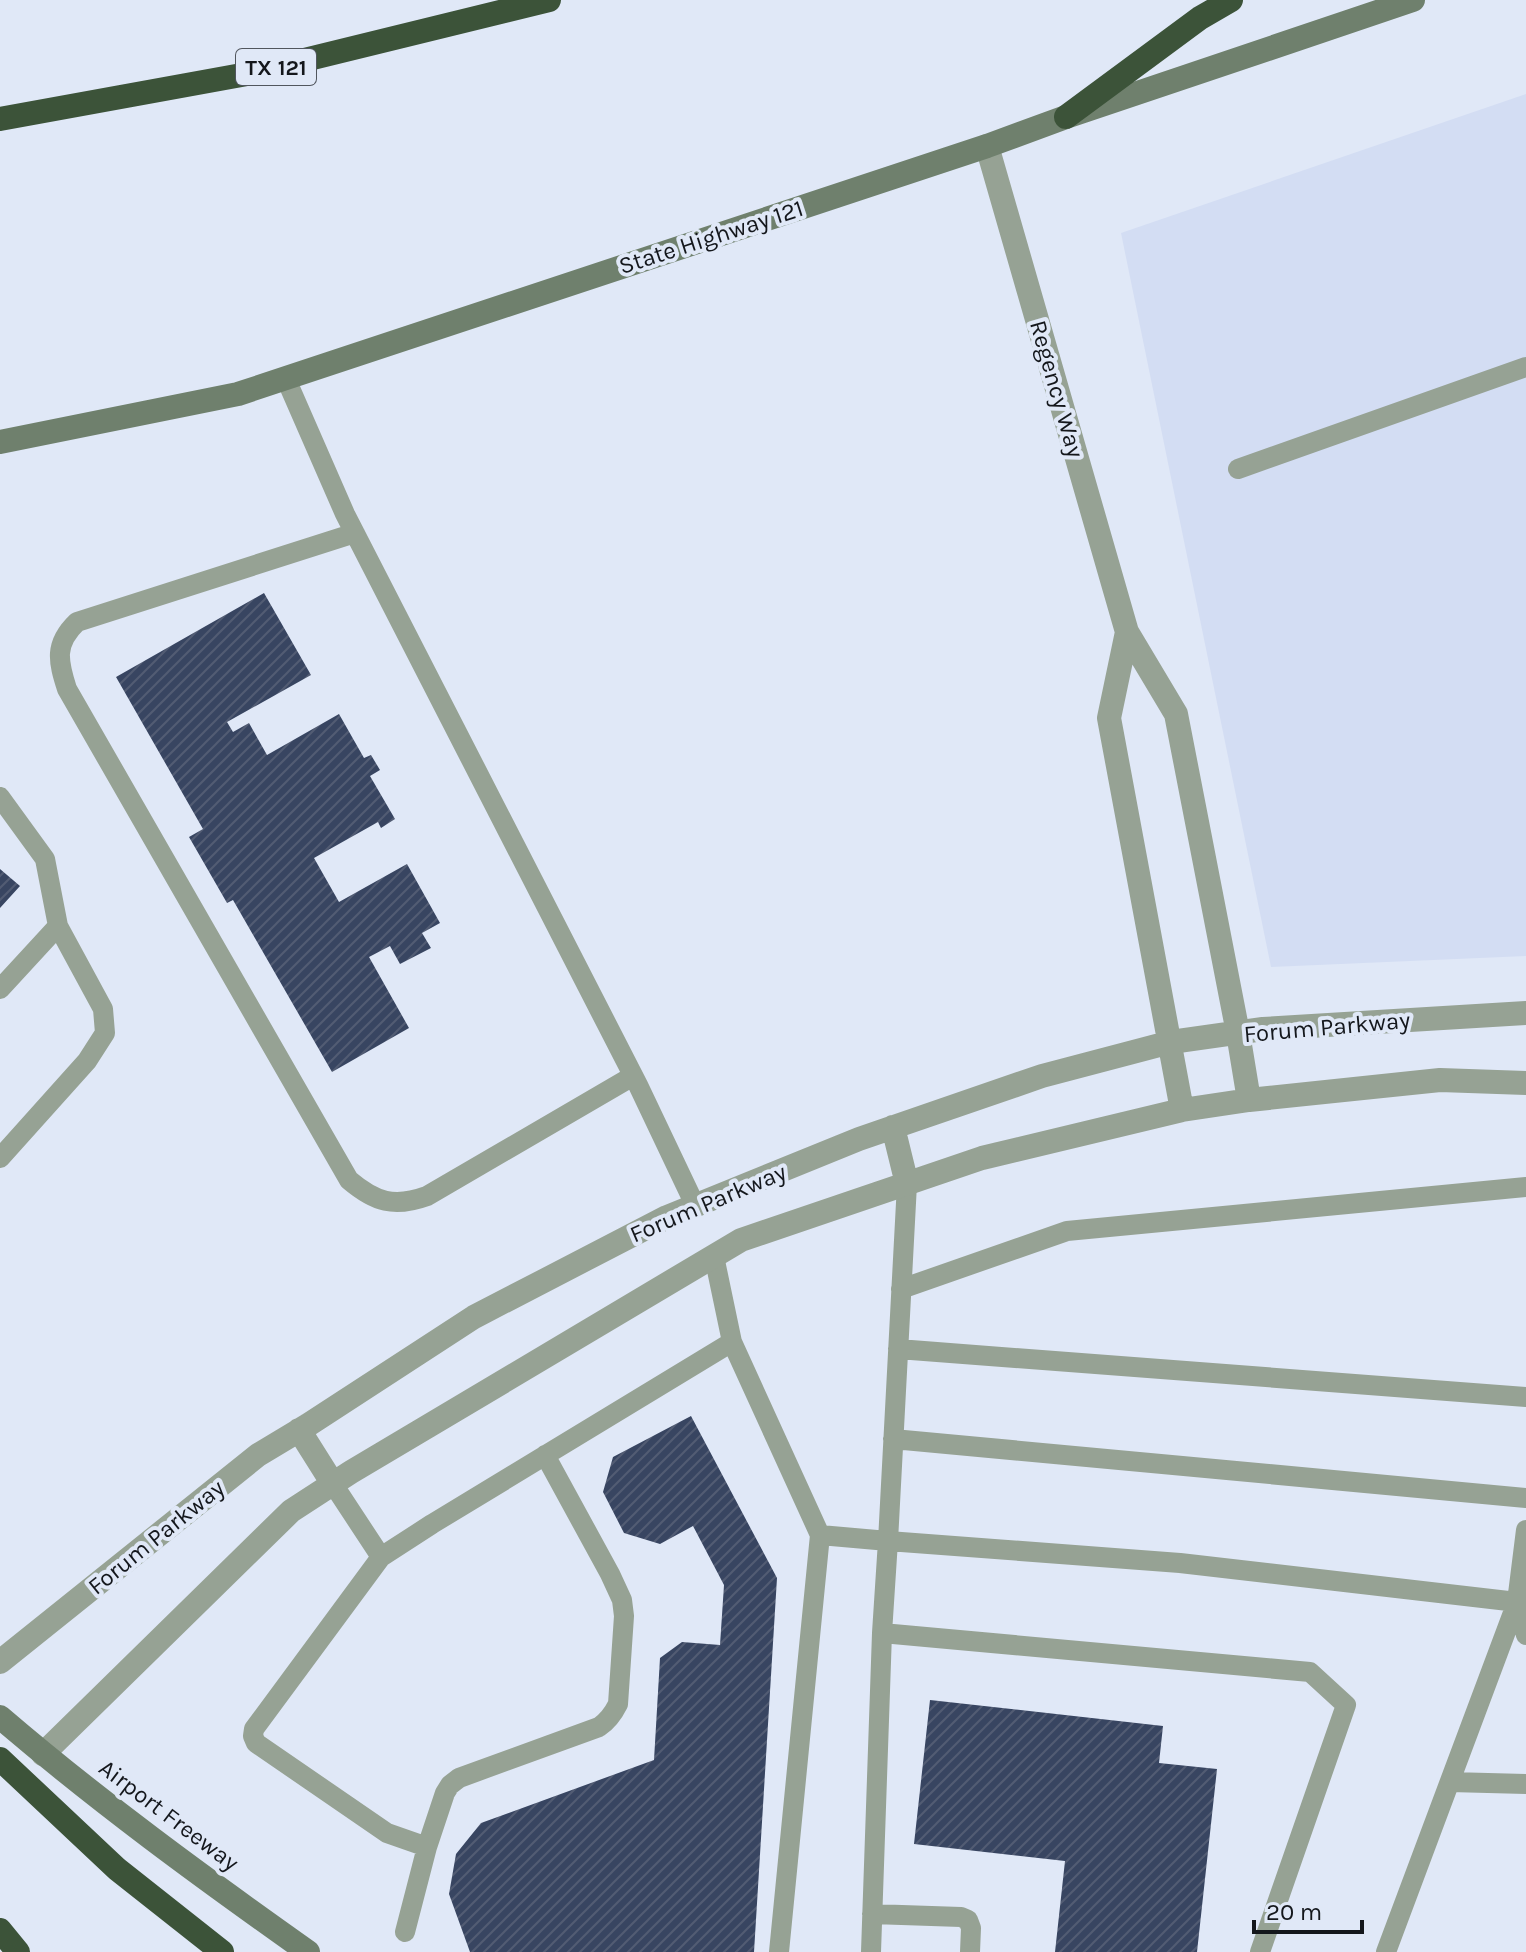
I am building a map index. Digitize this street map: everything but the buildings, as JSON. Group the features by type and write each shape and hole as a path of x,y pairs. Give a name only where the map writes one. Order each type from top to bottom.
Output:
{"highway":[{"name":"TX 121","path":"0,119 247,74 549,0"},
{"path":"1066,117 1200,18 1231,0"},
{"path":"0,1759 117,1869 222,1952"},
{"path":"0,1930 16,1952"},
{"path":"0,1942 16,1952"}],"main road":[{"name":"State Highway 121","path":"0,442 238,394 286,379 987,146 1413,0"},
{"name":"Airport Freeway","path":"0,1717 196,1872 308,1952"}],"street":[{"name":"Regency Way","path":"987,146 1127,632 1176,714 1249,1100"},
{"name":"Regency Way","path":"1127,632 1109,718 1182,1110"},
{"name":"Forum Parkway","path":"0,1662 258,1455 474,1317 695,1205 893,1127 1042,1076 1171,1042 1263,1029 1526,1013"},
{"name":"Forum Parkway","path":"43,1754 291,1511 741,1240 982,1158 1182,1110 1440,1080 1526,1083"},
{"path":"893,1127 907,1184"},
{"path":"299,1430 333,1484"}],"lane":[{"path":"1238,469 1526,367"},
{"path":"286,379 345,514 633,1076 695,1205"},
{"path":"355,533 77,622 60,646 60,667 67,689 349,1180 364,1193 395,1203 427,1196 633,1076"},
{"path":"0,797 45,859 58,926 103,1009 105,1033 87,1061 0,1158"},
{"path":"0,989 58,926"},
{"path":"871,1952 882,1633 907,1184"},
{"path":"901,1289 1067,1231 1526,1187"},
{"path":"714,1256 732,1342 820,1535 779,1952"},
{"path":"427,1847 387,1833 256,1743 254,1729 381,1557 732,1342"},
{"path":"898,1349 1526,1397"},
{"path":"893,1439 1526,1498"},
{"path":"405,1932 427,1847 450,1785 459,1778 599,1727 606,1723 618,1704 624,1616 622,1600 545,1455"},
{"path":"333,1484 381,1557"},
{"path":"1386,1952 1517,1602 1526,1530"},
{"path":"820,1535 1180,1563 1517,1602"},
{"path":"1517,1602 1526,1635"},
{"path":"882,1633 1310,1672 1346,1705 1260,1952"},
{"path":"1450,1782 1526,1784"},
{"path":"872,1914 961,1917 968,1920 971,1928 970,1952"}],"shaded area":[{"path":"1526,94 1526,956 1271,967 1121,233"}]}
